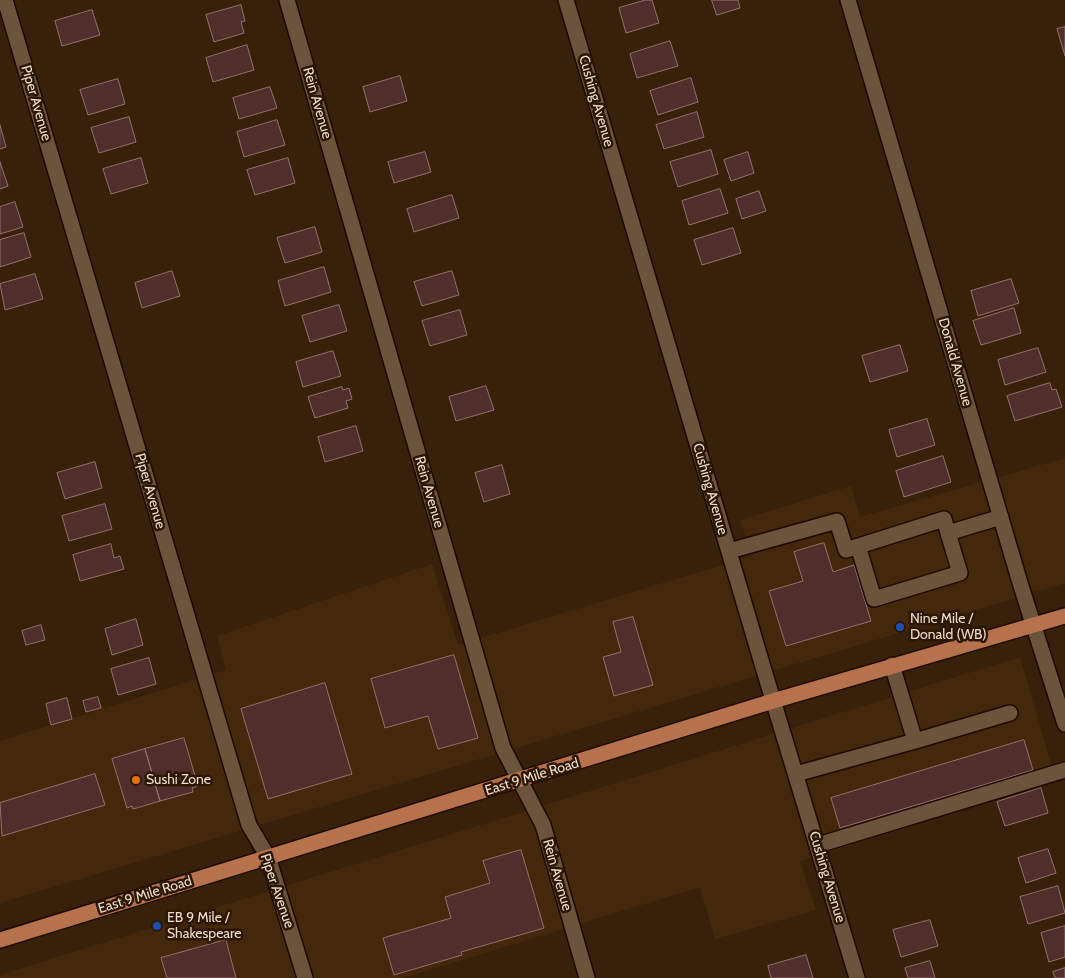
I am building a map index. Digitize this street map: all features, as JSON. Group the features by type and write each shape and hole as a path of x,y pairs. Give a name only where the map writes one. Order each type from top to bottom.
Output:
{"main road":[{"name":"East 9 Mile Road","path":"0,940 773,701 1065,616"}],"street":[{"name":"Rein Avenue","path":"287,0 500,738 519,781 542,825 587,978"},
{"name":"Cushing Avenue","path":"566,0 773,701 857,978"},
{"name":"Donald Avenue","path":"848,0 1001,517 1065,724"},
{"name":"Piper Avenue","path":"6,2 249,824 268,858 305,978"},
{"path":"948,533 1001,517"},
{"path":"729,551 837,521 846,550 858,546 944,519 960,573 874,599 858,546"},
{"path":"892,665 915,741"},
{"path":"796,774 1010,713"},
{"path":"818,845 1065,770"}],"shaded area":[{"path":"1065,458 1065,583 0,903 0,741 226,670 217,636 432,564 458,645 752,556 740,520 851,486 860,517"},
{"path":"1020,657 1056,781 800,861 816,910 715,939 700,887 403,978 0,978 0,975"}],"building":[{"path":"652,0 659,23 626,33 619,8"},
{"path":"712,0 738,0 740,8 717,15"},
{"path":"241,5 245,21 241,22 244,33 214,42 206,15"},
{"path":"92,10 100,35 62,46 55,21"},
{"path":"1065,27 1065,56 1057,29"},
{"path":"670,41 678,66 637,78 630,54"},
{"path":"247,45 254,70 213,82 206,58"},
{"path":"400,76 407,101 370,112 363,87"},
{"path":"691,78 698,102 658,115 650,91"},
{"path":"118,79 125,104 88,115 80,90"},
{"path":"270,87 277,108 239,119 233,98"},
{"path":"697,112 704,137 664,149 656,125"},
{"path":"129,117 136,142 99,153 91,128"},
{"path":"277,120 285,145 244,157 237,132"},
{"path":"0,125 6,147 0,149"},
{"path":"711,150 718,174 678,187 670,162"},
{"path":"425,152 431,172 394,183 388,162"},
{"path":"748,152 754,173 731,181 724,160"},
{"path":"141,158 148,183 111,194 103,169"},
{"path":"288,158 295,183 255,195 247,170"},
{"path":"0,162 8,186 0,189"},
{"path":"720,189 728,213 689,225 682,201"},
{"path":"759,191 766,211 742,219 736,199"},
{"path":"452,195 459,218 414,232 407,209"},
{"path":"15,202 23,227 0,234 0,207"},
{"path":"315,227 322,252 285,263 277,238"},
{"path":"733,228 741,253 702,265 694,240"},
{"path":"24,233 31,257 0,267 0,240"},
{"path":"324,267 331,292 285,306 278,281"},
{"path":"172,271 180,296 142,308 135,283"},
{"path":"452,271 459,295 422,306 414,282"},
{"path":"35,274 43,299 5,310 0,284"},
{"path":"1011,279 1019,303 978,316 971,291"},
{"path":"339,305 347,331 310,342 302,316"},
{"path":"1014,308 1021,333 981,345 973,321"},
{"path":"460,310 467,335 430,346 422,321"},
{"path":"900,345 908,371 870,382 862,356"},
{"path":"1038,348 1046,372 1005,385 998,360"},
{"path":"333,351 341,376 303,387 296,362"},
{"path":"1050,383 1052,390 1056,389 1062,407 1015,421 1007,396"},
{"path":"486,386 494,410 456,421 449,397"},
{"path":"342,387 343,390 349,388 352,399 346,401 348,408 315,418 308,397"},
{"path":"927,419 935,445 897,457 889,430"},
{"path":"356,426 363,451 325,462 318,437"},
{"path":"943,456 951,482 904,497 896,471"},
{"path":"95,462 102,488 65,499 57,473"},
{"path":"502,465 510,494 484,502 475,473"},
{"path":"105,504 112,529 69,541 62,516"},
{"path":"824,543 833,572 854,565 871,621 786,646 769,591 803,581 794,552"},
{"path":"111,544 114,558 120,556 124,569 80,581 73,555"},
{"path":"633,617 653,685 614,696 603,657 621,652 613,622"},
{"path":"136,619 143,645 112,655 105,629"},
{"path":"41,625 45,640 26,645 22,631"},
{"path":"454,655 478,738 438,749 428,716 385,728 371,679"},
{"path":"149,658 156,684 118,695 111,669"},
{"path":"325,683 352,774 268,799 241,709"},
{"path":"98,697 101,708 86,712 83,701"},
{"path":"67,698 72,719 51,725 46,704"},
{"path":"184,738 198,786 192,788 193,792 160,801 145,749"},
{"path":"1024,740 1033,770 840,828 831,798"},
{"name":"Sushi Zone","path":"145,749 160,801 133,809 132,806 127,808 112,759"},
{"path":"95,774 105,805 2,836 0,803"},
{"path":"1041,788 1048,813 1005,826 997,802"},
{"path":"1048,849 1056,873 1026,883 1018,858"},
{"path":"521,850 544,928 461,952 462,955 394,975 383,938 451,918 445,897 490,883 483,861"},
{"path":"1058,886 1065,913 1028,924 1020,897"},
{"path":"930,920 938,946 901,957 893,930"},
{"path":"1065,926 1065,957 1049,962 1041,933"},
{"path":"226,940 236,978 167,978 161,958"},
{"path":"806,955 813,978 771,978 768,966"},
{"path":"930,961 935,978 908,978 905,968"},
{"path":"1065,968 1065,978 1055,978 1053,972"}],"place":[{"name":"Nine Mile / Donald (WB)","path":"900,627"},
{"name":"Sushi Zone","path":"136,780"},
{"name":"EB 9 Mile / Shakespeare","path":"157,926"}]}
